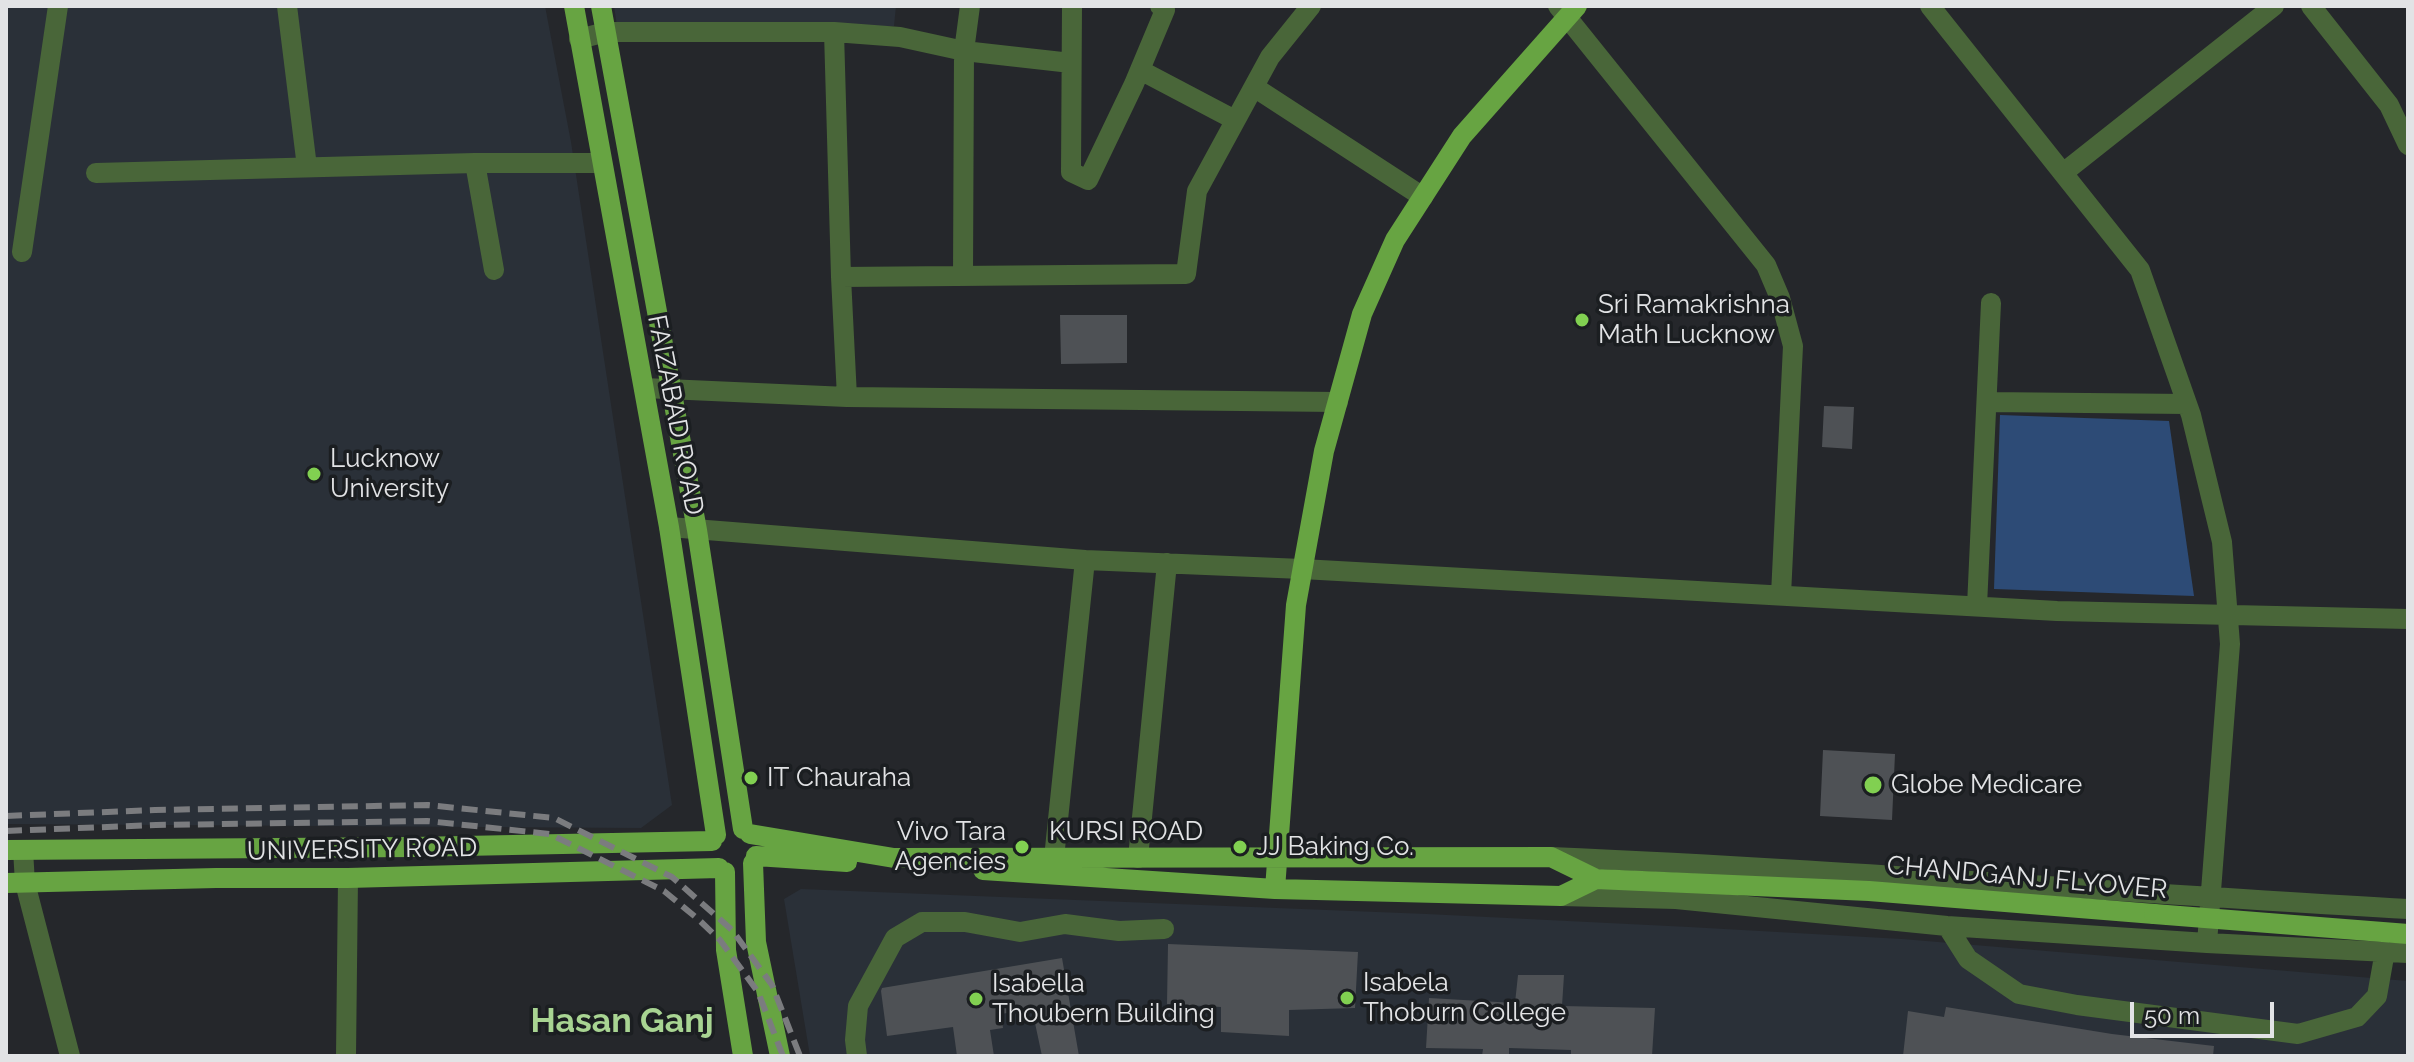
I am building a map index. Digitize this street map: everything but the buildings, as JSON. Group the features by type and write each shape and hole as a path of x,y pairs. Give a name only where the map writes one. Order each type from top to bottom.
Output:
{"main road":[{"name":"FAIZABAD ROAD","path":"574,6 669,527 714,838"},
{"name":"FAIZABAD ROAD","path":"601,6 697,530 746,832"},
{"path":"1275,889 1296,605 1324,451 1362,314 1395,240 1462,136 1567,10"},
{"path":"743,1056 726,950 722,870 711,856 714,838 728,828 746,832 755,841 756,942 780,1056"},
{"name":"KURSI ROAD","path":"746,832 894,858 1551,857 1596,879 1642,881"},
{"name":"UNIVERSITY ROAD","path":"15,850 398,848 714,838"},
{"path":"722,870 740,872 754,859"},
{"name":"KURSI ROAD","path":"754,859 1275,889 1561,896 1596,879"},
{"name":"UNIVERSITY ROAD","path":"16,883 722,870"},
{"name":"CHANDGANJ FLYOVER","path":"1642,881 1869,891 2408,934"}],"street":[{"path":"22,252 58,6"},
{"path":"287,6 307,167"},
{"path":"963,276 964,51 970,6"},
{"path":"1072,6 1071,172 1088,180 1165,10 1160,6"},
{"path":"841,277 1186,274 1197,191 1270,57 1311,6"},
{"path":"1930,6 2140,270 2187,404 2222,542 2230,644 2207,943"},
{"path":"2063,173 2274,6"},
{"path":"2311,6 2389,105 2407,138"},
{"path":"1567,10 1766,265 1780,298 1793,346 1781,595"},
{"path":"579,39 606,32 834,32 900,37 964,51 1071,63"},
{"path":"834,32 847,397"},
{"path":"1140,70 1235,120"},
{"path":"1254,87 1423,197"},
{"path":"475,163 494,270"},
{"path":"96,173 475,163 601,163"},
{"path":"1977,606 1991,303"},
{"path":"644,388 847,397 1338,402"},
{"path":"1987,402 2187,404"},
{"path":"669,527 1085,560 1977,606 2228,616 2408,619"},
{"path":"1054,858 1085,560"},
{"path":"1138,858 1167,563"},
{"path":"15,850 16,883 70,1056"},
{"path":"1551,857 2408,909"},
{"path":"346,1056 348,878"},
{"path":"1561,896 1676,899 1947,926 2408,953"},
{"path":"857,1056 858,1006 895,938 922,922 965,922 1020,932 1065,924 1119,931 1164,929"},
{"path":"1947,926 1968,959 2019,994 2298,1034 2357,1017 2377,996 2385,951"}],"shaded area":[{"name":"Lucknow University","path":"6,6 545,6 571,142 672,805 641,828 6,824"},
{"path":"614,6 896,6 894,26 617,26"},
{"path":"2000,415 2169,421 2194,596 1994,589"},
{"name":"Isabela Thoburn College","path":"801,889 1427,914 1902,939 2408,981 2408,1056 810,1056 784,899"}],"railway":[{"path":"6,816 428,805 554,818 672,877 732,930 772,985 800,1056"},
{"path":"6,831 156,825 427,821 550,834 664,891 698,919 720,940 758,992 783,1056"}],"place":[{"name":"Sri Ramakrishna Math Lucknow","path":"1582,320"},
{"name":"Lucknow University","path":"314,474"},
{"name":"IT Chauraha","path":"751,778"},
{"name":"Globe Medicare","path":"1873,785"},
{"name":"Vivo Tara Agencies","path":"1022,847"},
{"name":"JJ Baking Co.","path":"1240,847"},
{"name":"Isabela Thoburn College","path":"1347,998"},
{"name":"Isabella Thoubern Building","path":"976,999"}],"district":[{"name":"Hasan Ganj","path":"622,1022"}]}
